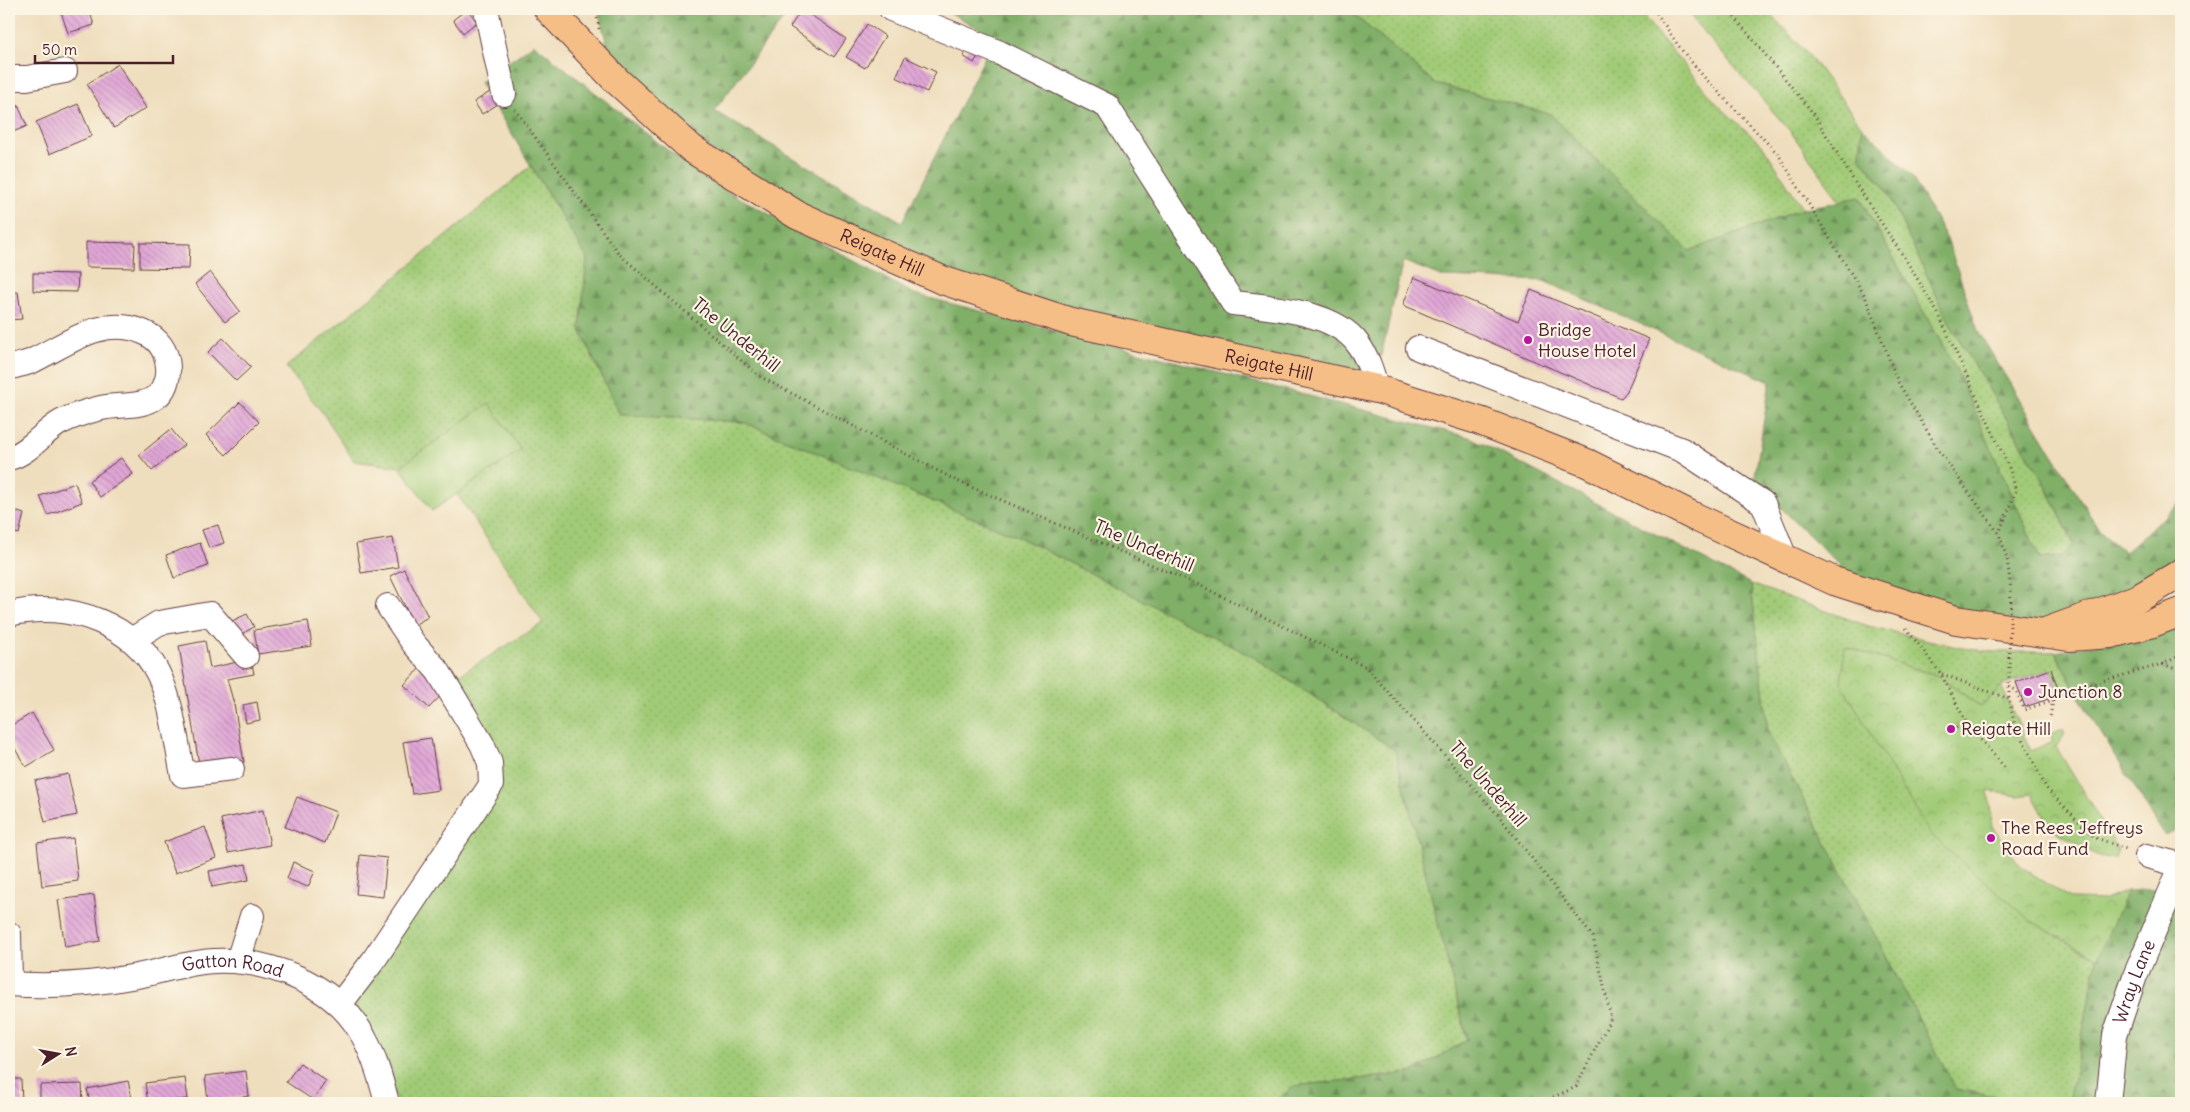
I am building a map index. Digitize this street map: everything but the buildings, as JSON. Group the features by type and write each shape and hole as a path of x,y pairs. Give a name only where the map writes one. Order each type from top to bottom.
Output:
{"main road":[{"name":"Reigate Hill","path":"548,9 616,80 692,149 797,215 942,280 1071,322 1377,389 1480,421 1587,463 1693,516 1834,581 1956,620 2069,637 2111,634 2150,624 2181,612"},
{"name":"Reigate Hill","path":"2042,633 2139,598 2181,573"}],"street":[{"path":"486,9 504,94"},
{"path":"891,9 1000,53 1107,106 1233,303 1291,309 1338,326 1357,342 1371,366 1377,389"},
{"path":"9,78 27,78 65,71"},
{"path":"9,368 32,361 83,334 116,326 143,332 160,344 167,359 169,374 165,386 157,397 144,402 101,408 62,421 45,432 24,450 9,458"},
{"path":"1418,348 1682,450 1763,504 1785,558"},
{"path":"340,1004 378,953 491,785 490,763 482,744 438,671 414,644 388,606"},
{"path":"9,614 51,609 87,616 119,629 133,639 149,656 165,690 182,775 232,768"},
{"path":"133,639 158,623 210,614 246,656"},
{"path":"2147,856 2181,866"},
{"name":"Wray Lane","path":"2108,1103 2115,1035 2135,976 2181,866"},
{"path":"238,961 252,916"},
{"path":"9,934 10,984"},
{"name":"Gatton Road","path":"10,984 53,986 93,983 137,976 182,965 214,961 238,961 265,966 300,979 340,1004 360,1029 382,1083 387,1103"}],"path":[{"path":"1654,9 1680,48 1704,77 1778,154 1865,296 1898,382 1928,434 1999,534 2006,558 2011,590 2009,687 2014,722 2046,788 2094,837 2147,856"},
{"path":"1728,9 1813,113 1939,315 2010,470 2016,491 1999,534"},
{"name":"The Underhill","path":"504,94 619,254 759,376 956,481 1201,586 1366,668 1499,816 1593,937 1611,1018 1576,1087 1540,1103"},
{"path":"1905,626 1941,674 1967,724 2007,770"},
{"path":"2009,687 2016,690 2024,710 2052,700 2074,689 2163,664 2181,655"},
{"path":"2163,664 2181,671"},
{"path":"1941,674 2010,699"},
{"path":"2050,718 2052,700"},
{"path":"1956,728 1967,724"}],"green space":[{"path":"598,9 791,9 714,111 902,222 995,37 943,9 1347,9 1436,84 1550,114 1689,251 1803,209 1859,197 1957,371 2040,559 2062,556 2074,544 2043,480 1950,324 1887,191 1860,157 1862,127 1910,174 1947,239 1978,331 2100,532 2125,552 2181,502 2181,553 2132,587 2042,633 1834,581 1840,565 1754,482 1770,382 1544,281 1443,277 1403,261 1379,365 1377,389 1071,322 797,215 616,80"},
{"path":"1347,9 1640,9 1647,21 1718,105 1763,146 1803,209 1689,251 1550,114 1436,84"},
{"path":"1687,9 1766,9 1812,59 1862,127 1860,157 1887,191 1950,324 2043,480 2074,545 2062,556 2040,559 1957,371 1860,198 1840,201 1790,131 1695,22"},
{"path":"534,44 700,176 914,294 1472,438 1751,584 1768,732 1956,1089 2033,1103 1274,1103 1294,1086 1411,1073 1467,1040 1395,750 1255,658 1021,538 743,422 620,415 580,330 587,258 480,82"},
{"path":"531,166 587,258 580,330 620,415 743,422 1021,538 1250,655 1395,750 1467,1040 1411,1073 1294,1086 1274,1103 398,1103 352,1000 491,800 476,718 477,704 459,675 543,623 457,494 521,450 489,403 400,467 354,461 322,412 286,367"},
{"path":"489,403 521,450 432,511 400,467"},
{"path":"1751,584 1868,626 1962,648 1995,652 2056,652 2074,689 2060,695 2051,669 2001,686 1981,707 1938,676 1846,647 1841,683 2030,920 2097,959 2069,1103 2033,1103 1956,1089 1768,732"},
{"path":"2181,627 2181,828 2164,835 2074,689 2056,652"},
{"path":"1845,647 1938,676 1981,707 2001,686 2031,751 2053,741 2050,735 2062,729 2065,734 2056,747 2118,849 2115,859 2098,856 2051,828 2032,794 2018,796 1988,791 1993,828 2020,866 2071,899 2105,900 2127,891 2097,959 2030,920 1930,834 1841,683"},
{"path":"2181,888 2181,1103 2069,1103 2097,959 2127,891"}],"place":[{"name":"Bridge House Hotel","path":"1528,340"},
{"name":"Junction 8","path":"2028,692"},
{"name":"Reigate Hill","path":"1951,729"},
{"name":"The Rees Jeffreys Road Fund","path":"1991,838"}]}
